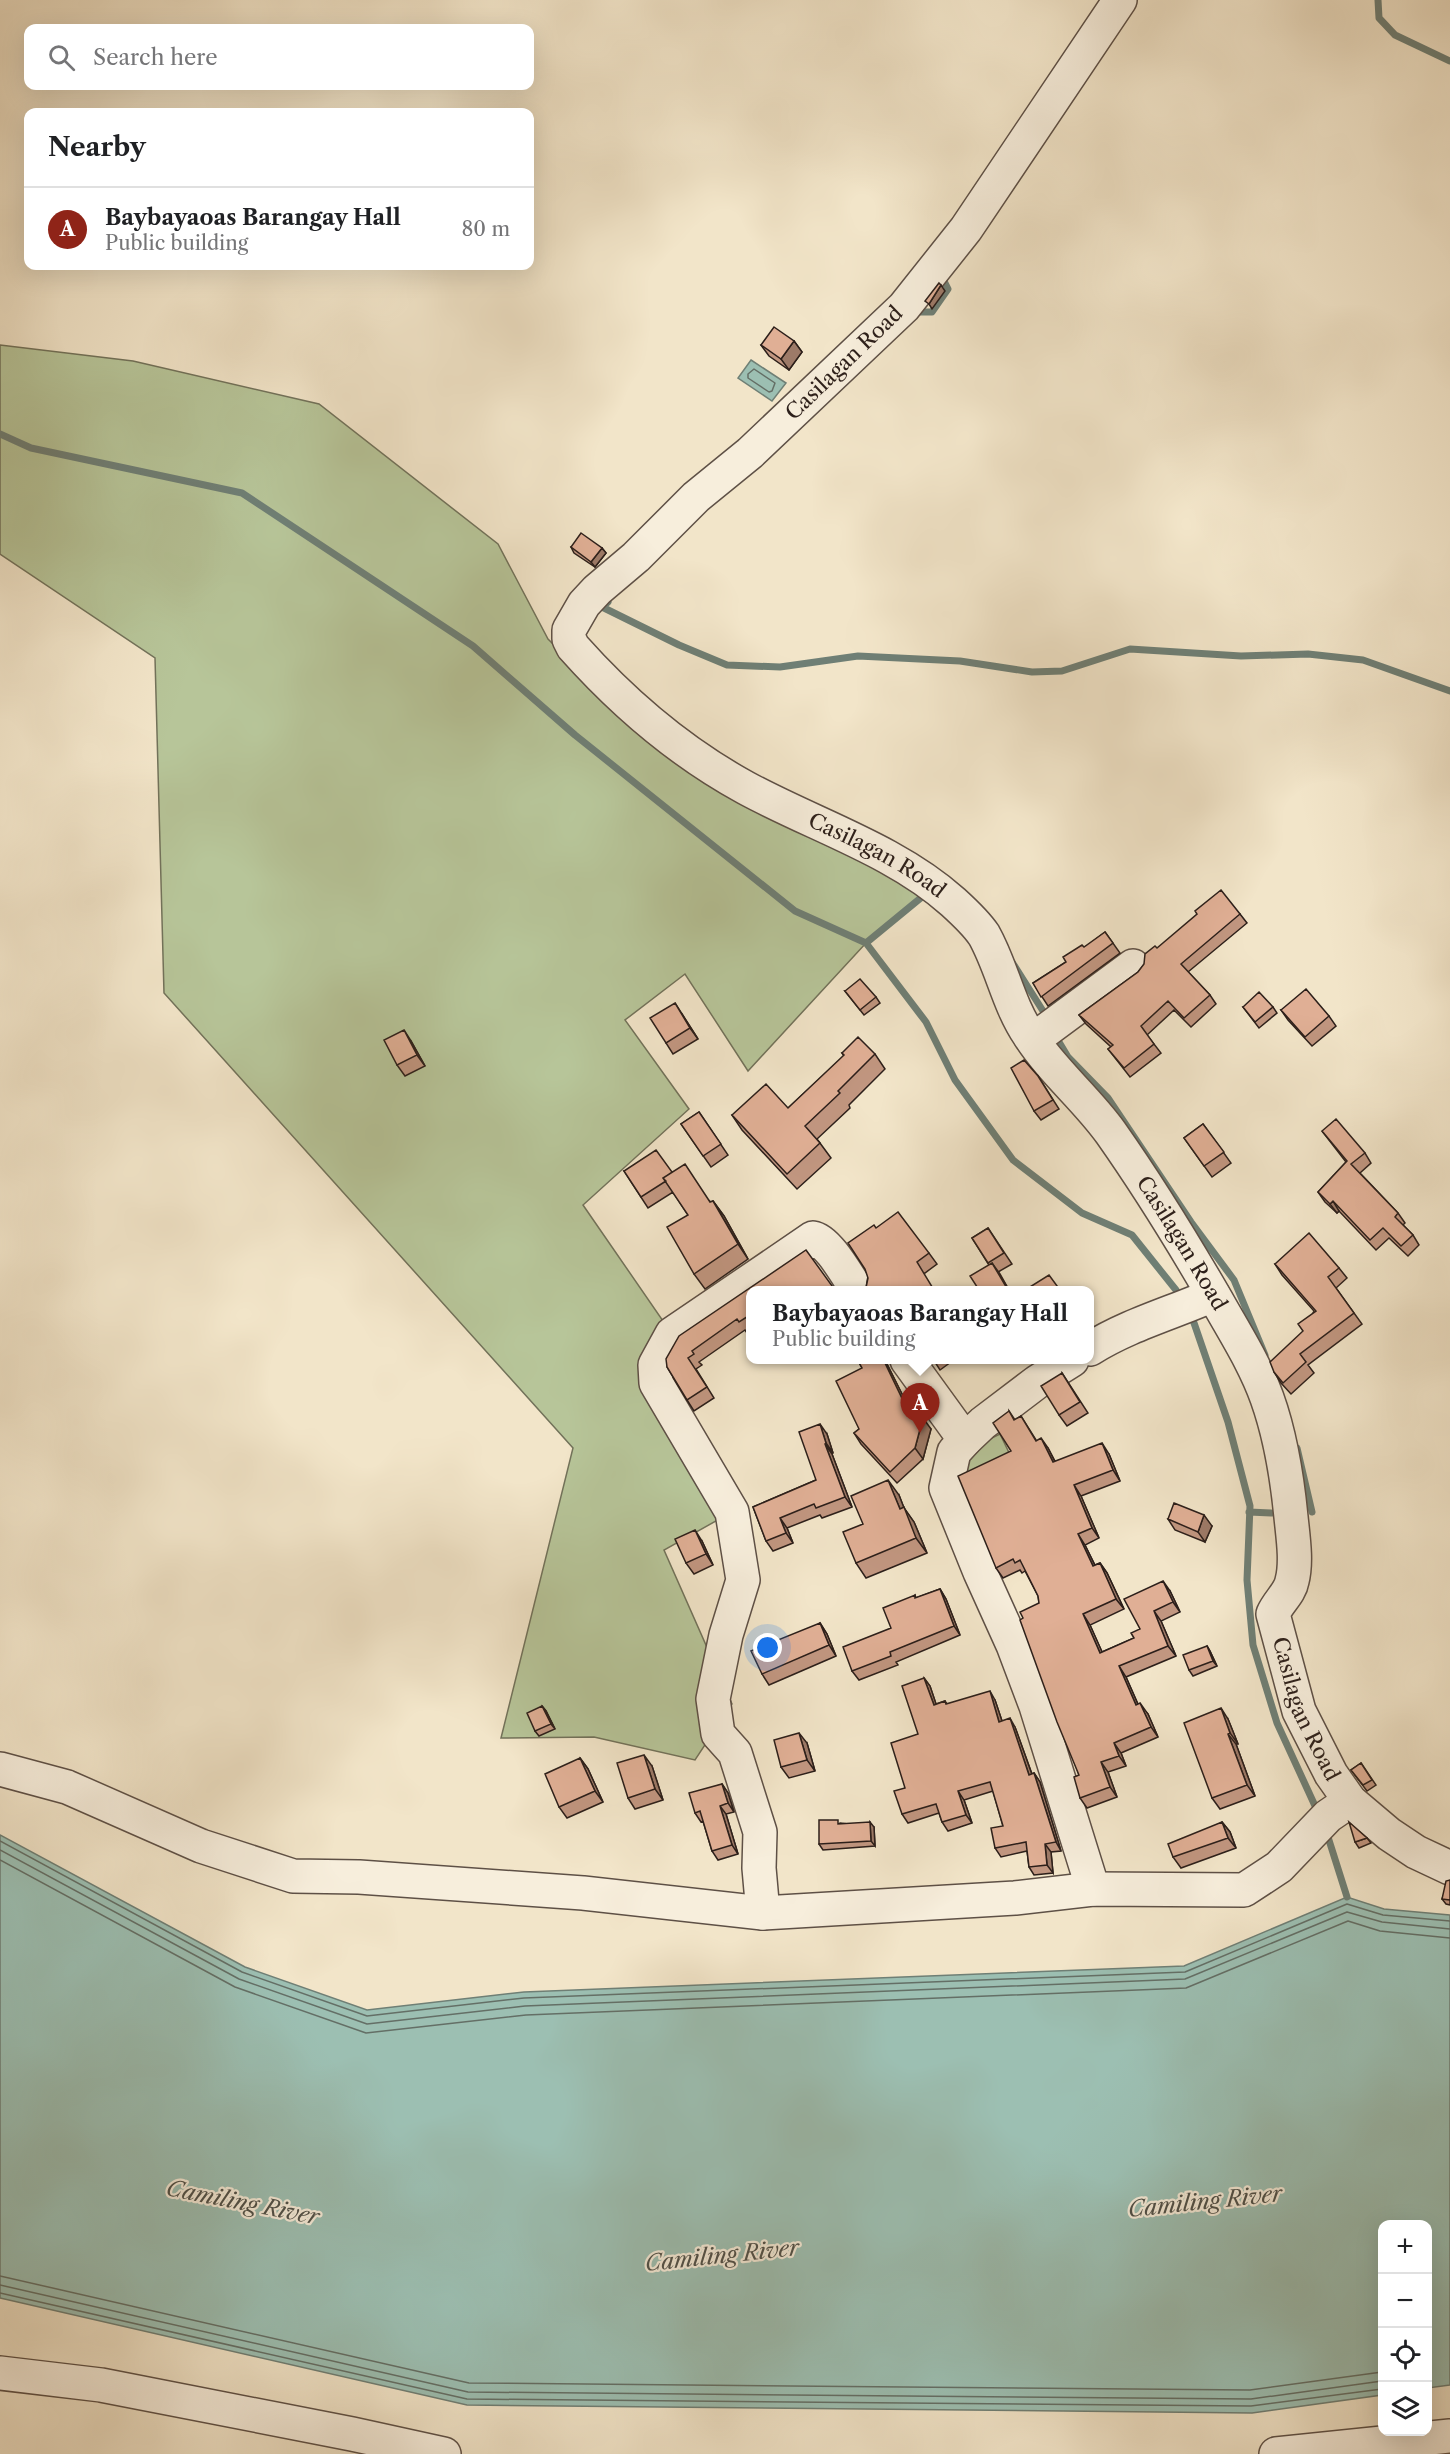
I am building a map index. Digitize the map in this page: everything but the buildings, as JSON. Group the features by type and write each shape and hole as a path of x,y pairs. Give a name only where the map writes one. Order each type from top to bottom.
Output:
{"street":[{"name":"Casilagan Road","path":"1120,0 966,229 904,307 750,453 696,497 636,557 597,590 584,604 568,630 568,639 606,684 686,750 747,789 903,867 930,883 954,903 984,935 1016,1011 1033,1040 1059,1076 1109,1131 1170,1221 1245,1349 1267,1397 1285,1459 1293,1548 1292,1582 1288,1592 1277,1603 1273,1614 1299,1711 1331,1774 1350,1801 1389,1834 1416,1852 1450,1868"},
{"path":"1033,1040 1133,966"},
{"path":"763,1913 759,1868 760,1832 735,1753 718,1734 713,1700 726,1635 743,1580 732,1512 656,1383 655,1365 672,1334 813,1238 820,1239 827,1247 854,1286"},
{"path":"1094,1346 1139,1323 1175,1312 1213,1294"},
{"path":"911,1364 965,1440"},
{"path":"1064,1364 983,1423 965,1440 954,1452 946,1488 1013,1645 1036,1706 1093,1889"},
{"path":"0,1769 67,1787 201,1846 293,1876 359,1877 583,1893 763,1913 1015,1898 1093,1889 1244,1890 1279,1867 1328,1816 1350,1801"},
{"path":"0,2373 101,2385 444,2454"},
{"path":"1276,2454 1450,2436"}],"shaded area":[{"path":"0,345 133,361 319,404 498,544 548,639 604,694 934,886 866,943 748,1071 685,974 625,1020 689,1109 583,1205 672,1334 655,1365 732,1512 664,1550 732,1704 695,1760 594,1737 501,1738 573,1448 164,993 155,658 0,554"},
{"path":"1000,1434 1013,1461 969,1482 956,1455"}],"water":[{"path":"751,360 786,383 772,401 738,378"},
{"name":"Camiling River","path":"0,1835 245,1967 367,2010 524,1992 1184,1966 1347,1897 1384,1909 1450,1915 1450,2385 1432,2387 1432,2220 1378,2220 1378,2396 1252,2413 467,2405 0,2298"}],"waterway":[{"path":"1378,0 1379,18 1395,35 1450,61"},
{"path":"915,312 932,312 948,289 942,277 944,275"},
{"path":"0,434 31,448 242,493 473,646 575,735 795,911 866,943 928,892"},
{"path":"608,602 602,607 679,645 727,665 780,667 858,656 960,661 1032,672 1062,671 1130,649 1241,656 1308,654 1363,660 1450,691"},
{"path":"866,943 926,1022 955,1080 1013,1160 1082,1213 1132,1235 1176,1290"},
{"path":"1012,962 1043,1011"},
{"path":"1059,1042 1068,1057 1108,1098 1191,1222 1234,1280 1265,1355"},
{"path":"1193,1320 1228,1422 1250,1506 1247,1580 1253,1645 1277,1723 1316,1808"},
{"path":"1297,1448 1312,1512"},
{"path":"1249,1512 1271,1513"},
{"path":"1328,1837 1347,1897"}],"place":[{"name":"Baybayaoas Barangay Hall","path":"920,1433"}]}
